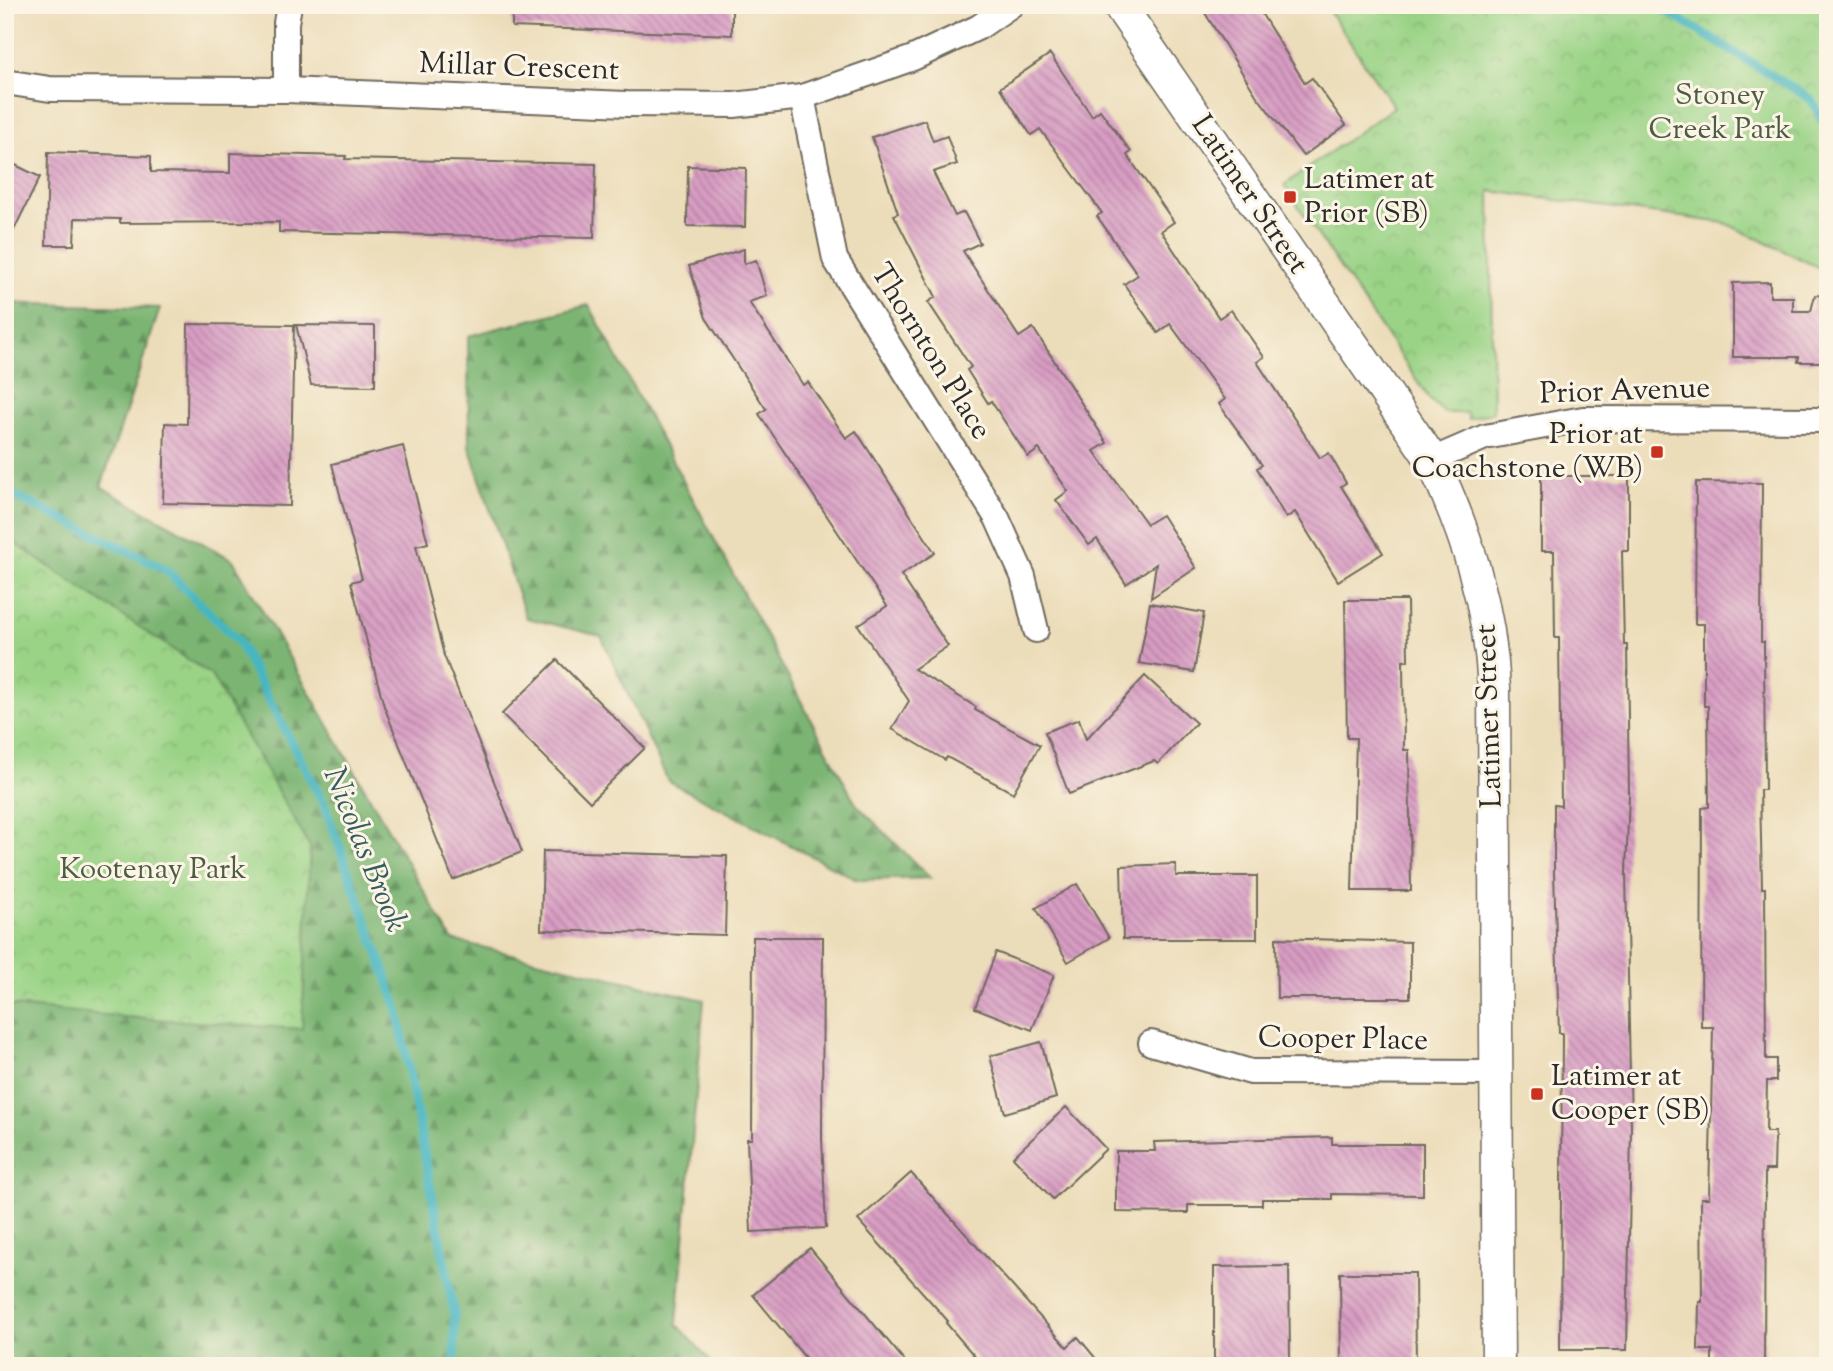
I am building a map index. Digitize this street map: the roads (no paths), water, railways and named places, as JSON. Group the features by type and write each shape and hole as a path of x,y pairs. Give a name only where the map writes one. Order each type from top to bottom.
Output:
{"street":[{"path":"286,90 286,23 289,5"},
{"name":"Millar Crescent","path":"5,82 50,89 286,90 734,105 802,97 913,58 979,27 1011,5"},
{"name":"Latimer Street","path":"1119,5 1432,460 1464,531 1486,609 1492,649 1498,1366"},
{"name":"Thornton Place","path":"802,97 835,259 997,518 1023,576 1036,631"},
{"name":"Prior Avenue","path":"1432,460 1485,437 1583,419 1828,420"},
{"name":"Cooper Place","path":"1151,1043 1251,1072 1495,1073"}],"waterway":[{"path":"1656,5 1811,99 1828,130"},
{"name":"Nicolas Brook","path":"5,491 165,569 238,641 324,804 397,1006 454,1313 455,1366"}],"place":[{"name":"Latimer at Prior (SB)","path":"1290,197"},
{"name":"Prior at Coachstone (WB)","path":"1657,452"},
{"name":"Latimer at Cooper (SB)","path":"1537,1094"}],"park label":[{"name":"Stoney Creek Park","path":"1720,113"},
{"name":"Kootenay Park","path":"153,870"}]}
